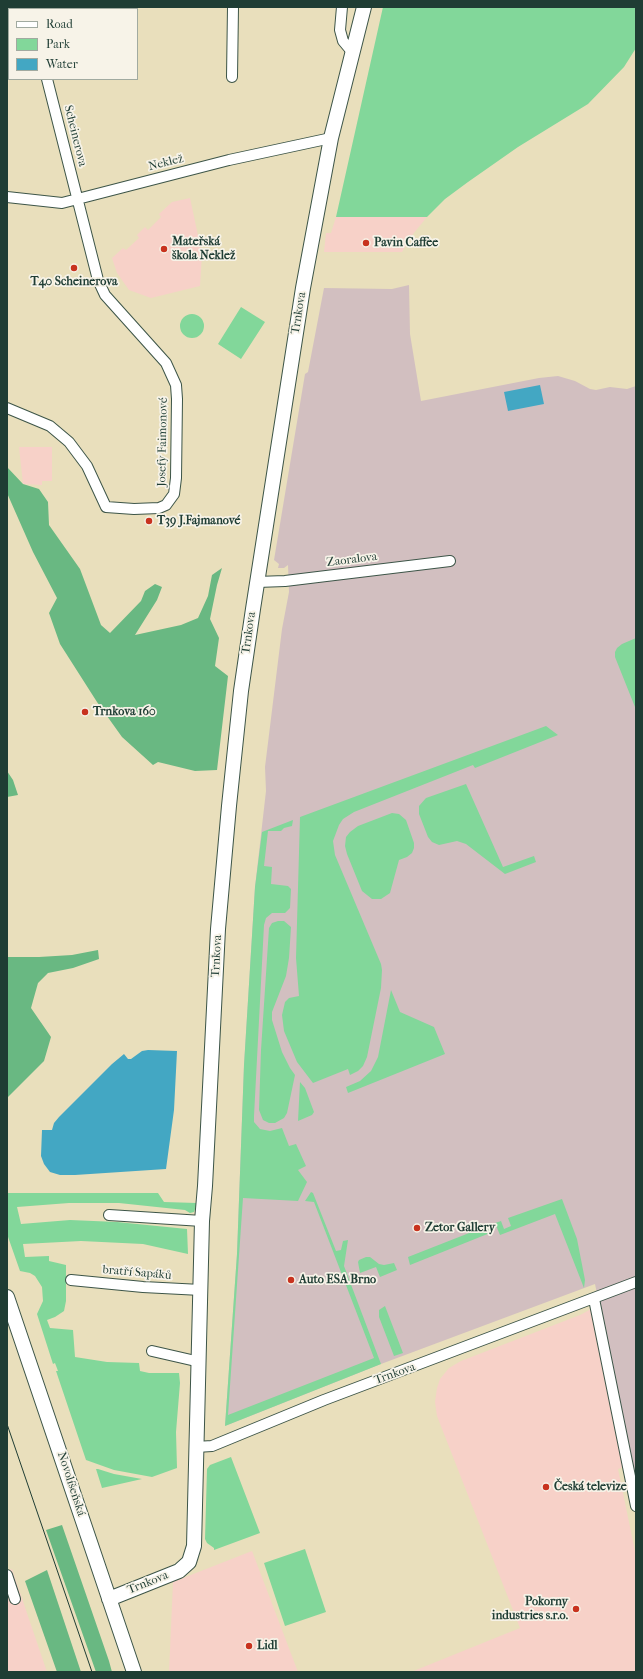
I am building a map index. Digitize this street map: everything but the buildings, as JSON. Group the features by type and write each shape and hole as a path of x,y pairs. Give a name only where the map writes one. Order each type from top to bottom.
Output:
{"street":[{"path":"232,77 233,7"},
{"path":"342,7 340,30 343,41 353,53"},
{"name":"Trnkova","path":"109,1599 178,1571 189,1562 195,1542 202,1221 219,921 229,806 240,707 257,582 303,288 331,138 364,7"},
{"name":"Scheinerova","path":"47,80 78,199"},
{"name":"Neklež","path":"7,197 62,203 229,160 331,138"},
{"name":"Josefy Faimonové","path":"7,408 50,426 69,442 87,466 106,507 134,509 159,508 166,505 174,494 177,436 176,385 166,363 114,305 101,288 78,199"},
{"name":"Zaoralova","path":"257,582 285,581 450,561"},
{"path":"109,1215 202,1221"},
{"name":"bratří Sapáků","path":"71,1280 143,1287 201,1290"},
{"name":"Trnkova","path":"196,1447 212,1446 324,1400 636,1282"},
{"name":"Novolíšeňská","path":"7,1297 134,1672"},
{"path":"594,1299 633,1471 636,1506"},
{"path":"152,1351 200,1362"},
{"path":"7,1575 15,1600"}],"shaded area":[{"name":"Mateřská škola Neklež","path":"190,198 202,254 200,286 151,298 129,290 117,273 112,258 123,248 126,250 139,238 137,235 145,227 148,230 161,217 159,214 172,202"},
{"name":"Pavin Caffee","path":"336,217 427,217 413,234 402,252 324,252 326,233 331,233"},
{"path":"409,285 410,334 421,401 539,378 558,376 596,390 610,387 627,389 636,386 636,1484 595,1284 381,1364 225,1426 237,1254 244,1065 255,887 266,791 265,767 282,629 289,592 288,565 284,568 278,568 279,564 274,560 305,374 308,372 324,288 392,289"},
{"path":"19,447 52,447 52,481 42,481 42,485 23,484"},
{"path":"608,1300 636,1462 618,1469 636,1556 636,1672 411,1672 520,1628 437,1416 435,1402 440,1379 449,1368 461,1361 580,1315"},
{"path":"252,1551 298,1672 169,1672 173,1582"},
{"path":"12,1569 47,1672 7,1672 7,1571"}],"green space":[{"path":"383,7 636,7 636,48 624,67 588,104 518,147 468,182 445,199 427,217 336,217"},
{"path":"241,307 265,322 241,359 218,344"},
{"path":"192,314 201,317 204,326 201,335 192,338 183,335 180,326 183,317"},
{"path":"7,467 23,484 39,489 48,502 49,525 80,569 101,625 110,633 141,601 145,591 155,584 162,587 157,600 135,635 181,625 198,618 208,596 212,575 222,568 210,619 219,638 215,666 228,676 217,770 195,771 158,762 153,765 122,737 97,702 60,644 49,613 57,598 33,552 7,493"},
{"path":"636,638 635,707 615,657 615,652 622,644"},
{"path":"546,726 558,735 475,768 473,765 354,812 343,819 339,825 333,841 335,855 381,964 381,988 367,1057 363,1066 358,1071 350,1075 348,1069 313,1083 297,1062 284,1031 282,1015 285,1002 289,998 299,996 296,958 300,817"},
{"path":"7,771 13,780 18,795 7,797"},
{"path":"466,784 503,867 534,856 536,862 505,874 466,844 457,841 439,845 432,842 428,837 419,814 419,806 426,798"},
{"path":"392,813 399,814 406,820 414,843 414,848 412,853 407,857 399,860 390,893 381,899 372,899 362,891 347,854 345,846 346,837 358,826"},
{"path":"293,820 292,826 284,828 281,831 268,831 264,866 272,867 271,884 288,886 291,889 290,908 285,913 272,913 266,918 264,925 254,1122 260,1129 270,1131 282,1128 289,1146 296,1144 306,1166 298,1170 307,1182 298,1201 243,1198 228,1415 374,1358 314,1202 305,1201 311,1192 313,1193 336,1251 341,1250 343,1241 348,1240 344,1266 381,1364 225,1426 237,1254 244,1065 255,887 262,832"},
{"path":"284,921 291,927 286,976 272,1012 272,1020 282,1052 295,1075 287,1113 284,1118 275,1123 269,1123 263,1120 259,1110 261,1050 269,928 272,923"},
{"path":"98,950 99,959 73,968 48,973 38,983 31,1008 51,1037 44,1061 7,1098 7,957 72,955"},
{"path":"391,990 400,1012 434,1027 445,1054 348,1093 346,1087 360,1081 371,1071 378,1057"},
{"path":"300,1082 305,1088 314,1112 312,1115 298,1121"},
{"path":"7,1193 158,1193 164,1202 197,1203 194,1212 190,1213 185,1210 119,1203 69,1203 17,1207 21,1224 70,1220 117,1222 187,1229 188,1254 143,1244 81,1241 23,1244 25,1257 49,1256 49,1261 66,1265 66,1301 64,1311 47,1320 50,1328 73,1330 75,1357 107,1362 139,1363 140,1371 149,1373 179,1373 180,1383 176,1432 177,1468 152,1477 114,1470 86,1460 56,1371 58,1371 55,1363 53,1364 37,1314 43,1301 42,1287 35,1276 30,1273 20,1271 7,1234"},
{"path":"562,1199 577,1239 585,1280 584,1288 555,1214 500,1235 495,1223 501,1221 504,1229 511,1226 508,1218"},
{"path":"487,1226 490,1233 410,1265 408,1257"},
{"path":"366,1257 370,1257 379,1264 384,1265 394,1263 397,1270 380,1277 376,1267 360,1273 358,1262"},
{"path":"385,1306 403,1353 394,1356 379,1317 379,1310"},
{"path":"231,1457 260,1533 214,1550 214,1548 207,1543 205,1539 207,1469 210,1465"},
{"path":"96,1469 114,1474 142,1479 102,1488"},
{"path":"62,1525 112,1672 96,1672 46,1530"},
{"path":"305,1549 326,1612 285,1626 264,1563"},
{"path":"47,1570 81,1672 57,1672 25,1581"}],"water":[{"path":"540,385 544,404 508,411 504,392"},
{"path":"142,1051 177,1051 174,1110 166,1169 75,1175 60,1175 50,1172 44,1164 41,1156 42,1130 52,1130 54,1123 59,1117 124,1054 128,1059 131,1059"}],"tram line":[{"path":"7,1424 92,1672"}],"place":[{"name":"Pavin Caffee","path":"366,243"},
{"name":"Mateřská škola Neklež","path":"164,249"},
{"name":"T40 Scheinerova","path":"74,268"},
{"name":"T39 J.Fajmanové","path":"149,521"},
{"name":"Trnkova 160","path":"85,712"},
{"name":"Zetor Gallery","path":"417,1228"},
{"name":"Auto ESA Brno","path":"291,1280"},
{"name":"Česká televize","path":"546,1487"},
{"name":"Pokorny industries s.r.o.","path":"576,1609"},
{"name":"Lidl","path":"249,1646"}]}
